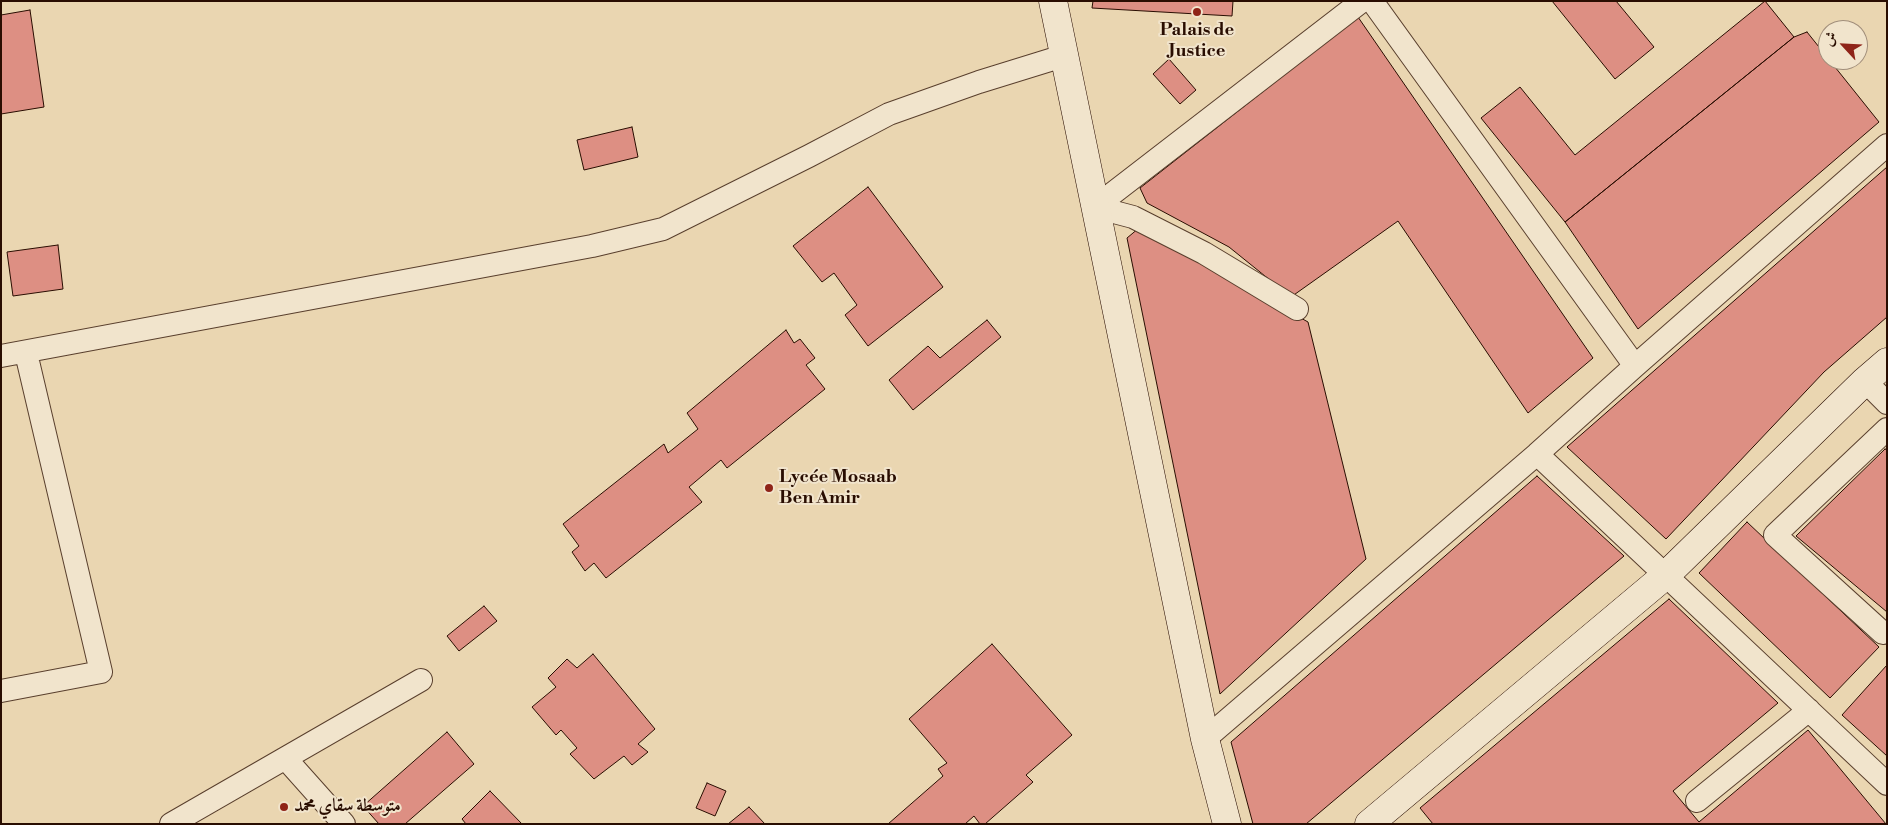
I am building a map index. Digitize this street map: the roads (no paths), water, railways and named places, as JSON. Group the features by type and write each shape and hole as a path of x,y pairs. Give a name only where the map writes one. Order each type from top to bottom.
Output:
{"street":[{"path":"1052,1 1205,739 1227,824"},
{"path":"1095,207 1362,1"},
{"path":"1372,1 1634,366"},
{"path":"1,356 26,353 592,246 663,229 889,114 979,82 1063,56"},
{"path":"1205,739 1537,454 1634,366 1887,145"},
{"path":"1095,207 1133,217 1204,253 1297,309"},
{"path":"1,691 100,672 26,353"},
{"path":"1382,819 1666,575 1865,381 1887,362"},
{"path":"1865,381 1887,403"},
{"path":"1883,633 1775,535 1887,429"},
{"path":"1537,454 1887,784"},
{"path":"171,824 421,680"},
{"path":"1697,802 1809,710"},
{"path":"286,759 344,824"}],"place":[{"name":"Palais de Justice","path":"1197,12"},
{"name":"Lycée Mosaab Ben Amir","path":"769,488"},
{"name":"متوسطة سقاي محمد","path":"284,807"}]}
